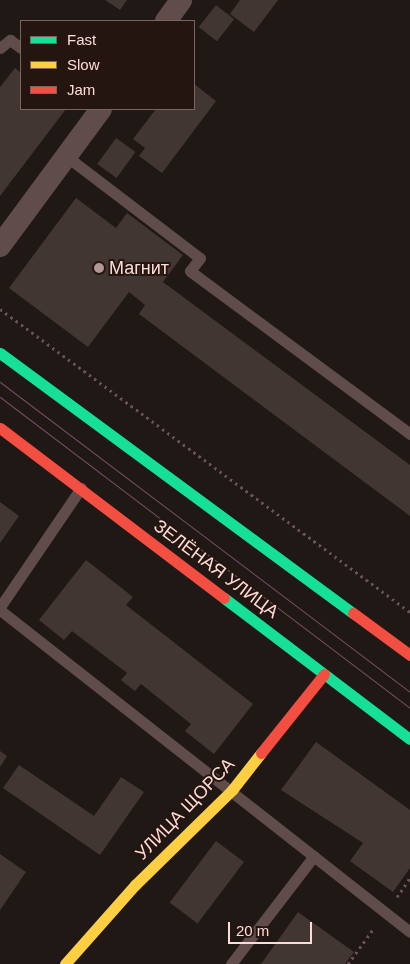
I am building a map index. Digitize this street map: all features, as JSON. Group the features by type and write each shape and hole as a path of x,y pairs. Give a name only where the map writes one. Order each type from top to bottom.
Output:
{"street":[{"path":"167,20 182,0"},
{"path":"0,246 100,110"},
{"path":"0,353 410,655"},
{"name":"ЗЕЛЁНАЯ УЛИЦА","path":"0,428 410,739"},
{"name":"УЛИЦА ЩОРСА","path":"65,964 134,885 232,790 324,674"}],"lane":[{"path":"0,48 10,40 20,47"},
{"path":"66,156 200,258 190,271 410,434"},
{"path":"81,488 0,609 410,932"},
{"path":"231,964 314,856"}],"path":[{"path":"0,308 410,612"}],"building":[{"path":"105,0 127,0 120,10"},
{"path":"240,0 278,0 254,32 230,14"},
{"path":"216,5 234,19 217,41 199,27"},
{"path":"15,68 20,72 20,110 65,110 0,196 0,87"},
{"path":"195,85 216,101 162,173 139,156 145,148 133,139 155,110 195,110"},
{"path":"116,138 135,152 117,178 97,164"},
{"path":"76,198 116,228 127,213 183,255 163,282 410,465 410,516 139,314 145,305 129,292 88,347 9,288"},
{"path":"0,502 19,516 0,543"},
{"path":"86,560 133,597 126,605 253,704 214,754 185,731 191,724 141,684 135,691 121,680 127,673 72,631 64,640 39,620"},
{"path":"316,742 410,810 410,868 393,892 350,861 363,843 281,790"},
{"path":"0,751 7,756 0,767"},
{"path":"19,765 94,816 121,777 144,792 100,855 3,788"},
{"path":"216,841 244,862 198,924 170,902"},
{"path":"0,854 26,872 0,910"},
{"path":"298,912 354,952 345,964 261,964"}],"tram line":[{"path":"0,382 410,692"},
{"path":"0,397 410,708"}],"traffic: fast":[{"path":"0,353 353,613"},
{"path":"224,598 410,739"}],"traffic: slow":[{"path":"65,964 135,885 232,790 261,753"}],"traffic: jam":[{"path":"0,428 224,598"},
{"path":"353,613 410,655"},
{"path":"261,753 324,674"}],"place":[{"name":"Магнит","path":"99,268"}]}
